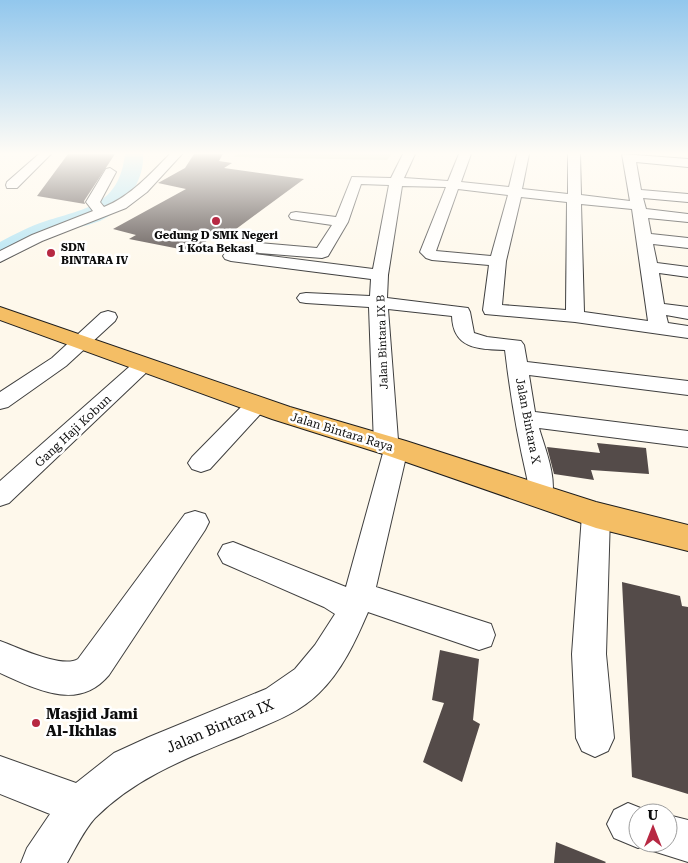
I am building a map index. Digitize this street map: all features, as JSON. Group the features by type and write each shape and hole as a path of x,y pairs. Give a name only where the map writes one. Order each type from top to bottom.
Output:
{"main road":[{"name":"Jalan Bintara Raya","path":"0,313 257,404 540,497 596,515 688,538"}],"street":[{"path":"97,194 93,201 100,211"},
{"path":"0,257 37,238 100,211 121,205 135,194"},
{"path":"259,248 320,254 341,222 350,194"},
{"name":"Jalan Bintara IX B","path":"391,447 378,302 380,275 394,194"},
{"path":"445,194 428,254 498,261"},
{"path":"515,194 498,261 492,310 575,316 688,332"},
{"path":"535,194 638,204 688,218"},
{"path":"575,194 575,316"},
{"path":"638,194 659,329"},
{"path":"638,204 688,198"},
{"path":"296,216 341,222"},
{"path":"644,238 688,243"},
{"path":"231,256 380,275"},
{"path":"650,267 688,272"},
{"path":"306,298 378,302 461,312 465,336 516,356 688,388"},
{"path":"655,308 688,313"},
{"path":"0,402 59,362 108,318"},
{"name":"Jalan Bintara X","path":"516,356 525,418 541,484 540,497"},
{"name":"Gang Haji Kobun","path":"0,496 144,364"},
{"path":"201,463 257,404"},
{"path":"525,418 688,439"},
{"name":"Jalan Bintara IX","path":"42,863 80,805 128,767 162,750 278,702 307,681 327,657 343,632 356,601 391,447"},
{"path":"595,738 589,654 596,515"},
{"path":"0,657 62,679 76,678 88,673 97,663 195,522"},
{"path":"233,554 335,597 356,601 479,636"},
{"path":"0,775 80,805"}],"building":[{"path":"38,194 88,194 84,201 85,204 37,196"},
{"path":"176,194 283,194 228,235 220,233 190,251 129,239 136,235 113,229"},
{"path":"597,443 646,448 649,474 591,470 594,480 554,474 547,447 600,453"},
{"path":"622,582 680,596 682,606 688,607 688,794 632,777"},
{"path":"440,650 479,659 473,720 480,724 462,782 423,762 444,703 432,700"},
{"path":"556,842 606,862 554,863"}],"waterway":[{"path":"0,252 43,230 97,213 119,194"}],"place":[{"name":"Gedung D SMK Negeri 1 Kota Bekasi","path":"216,221"},
{"name":"SDN BINTARA IV","path":"51,253"},
{"name":"Masjid Jami Al-Ikhlas","path":"36,723"}]}
